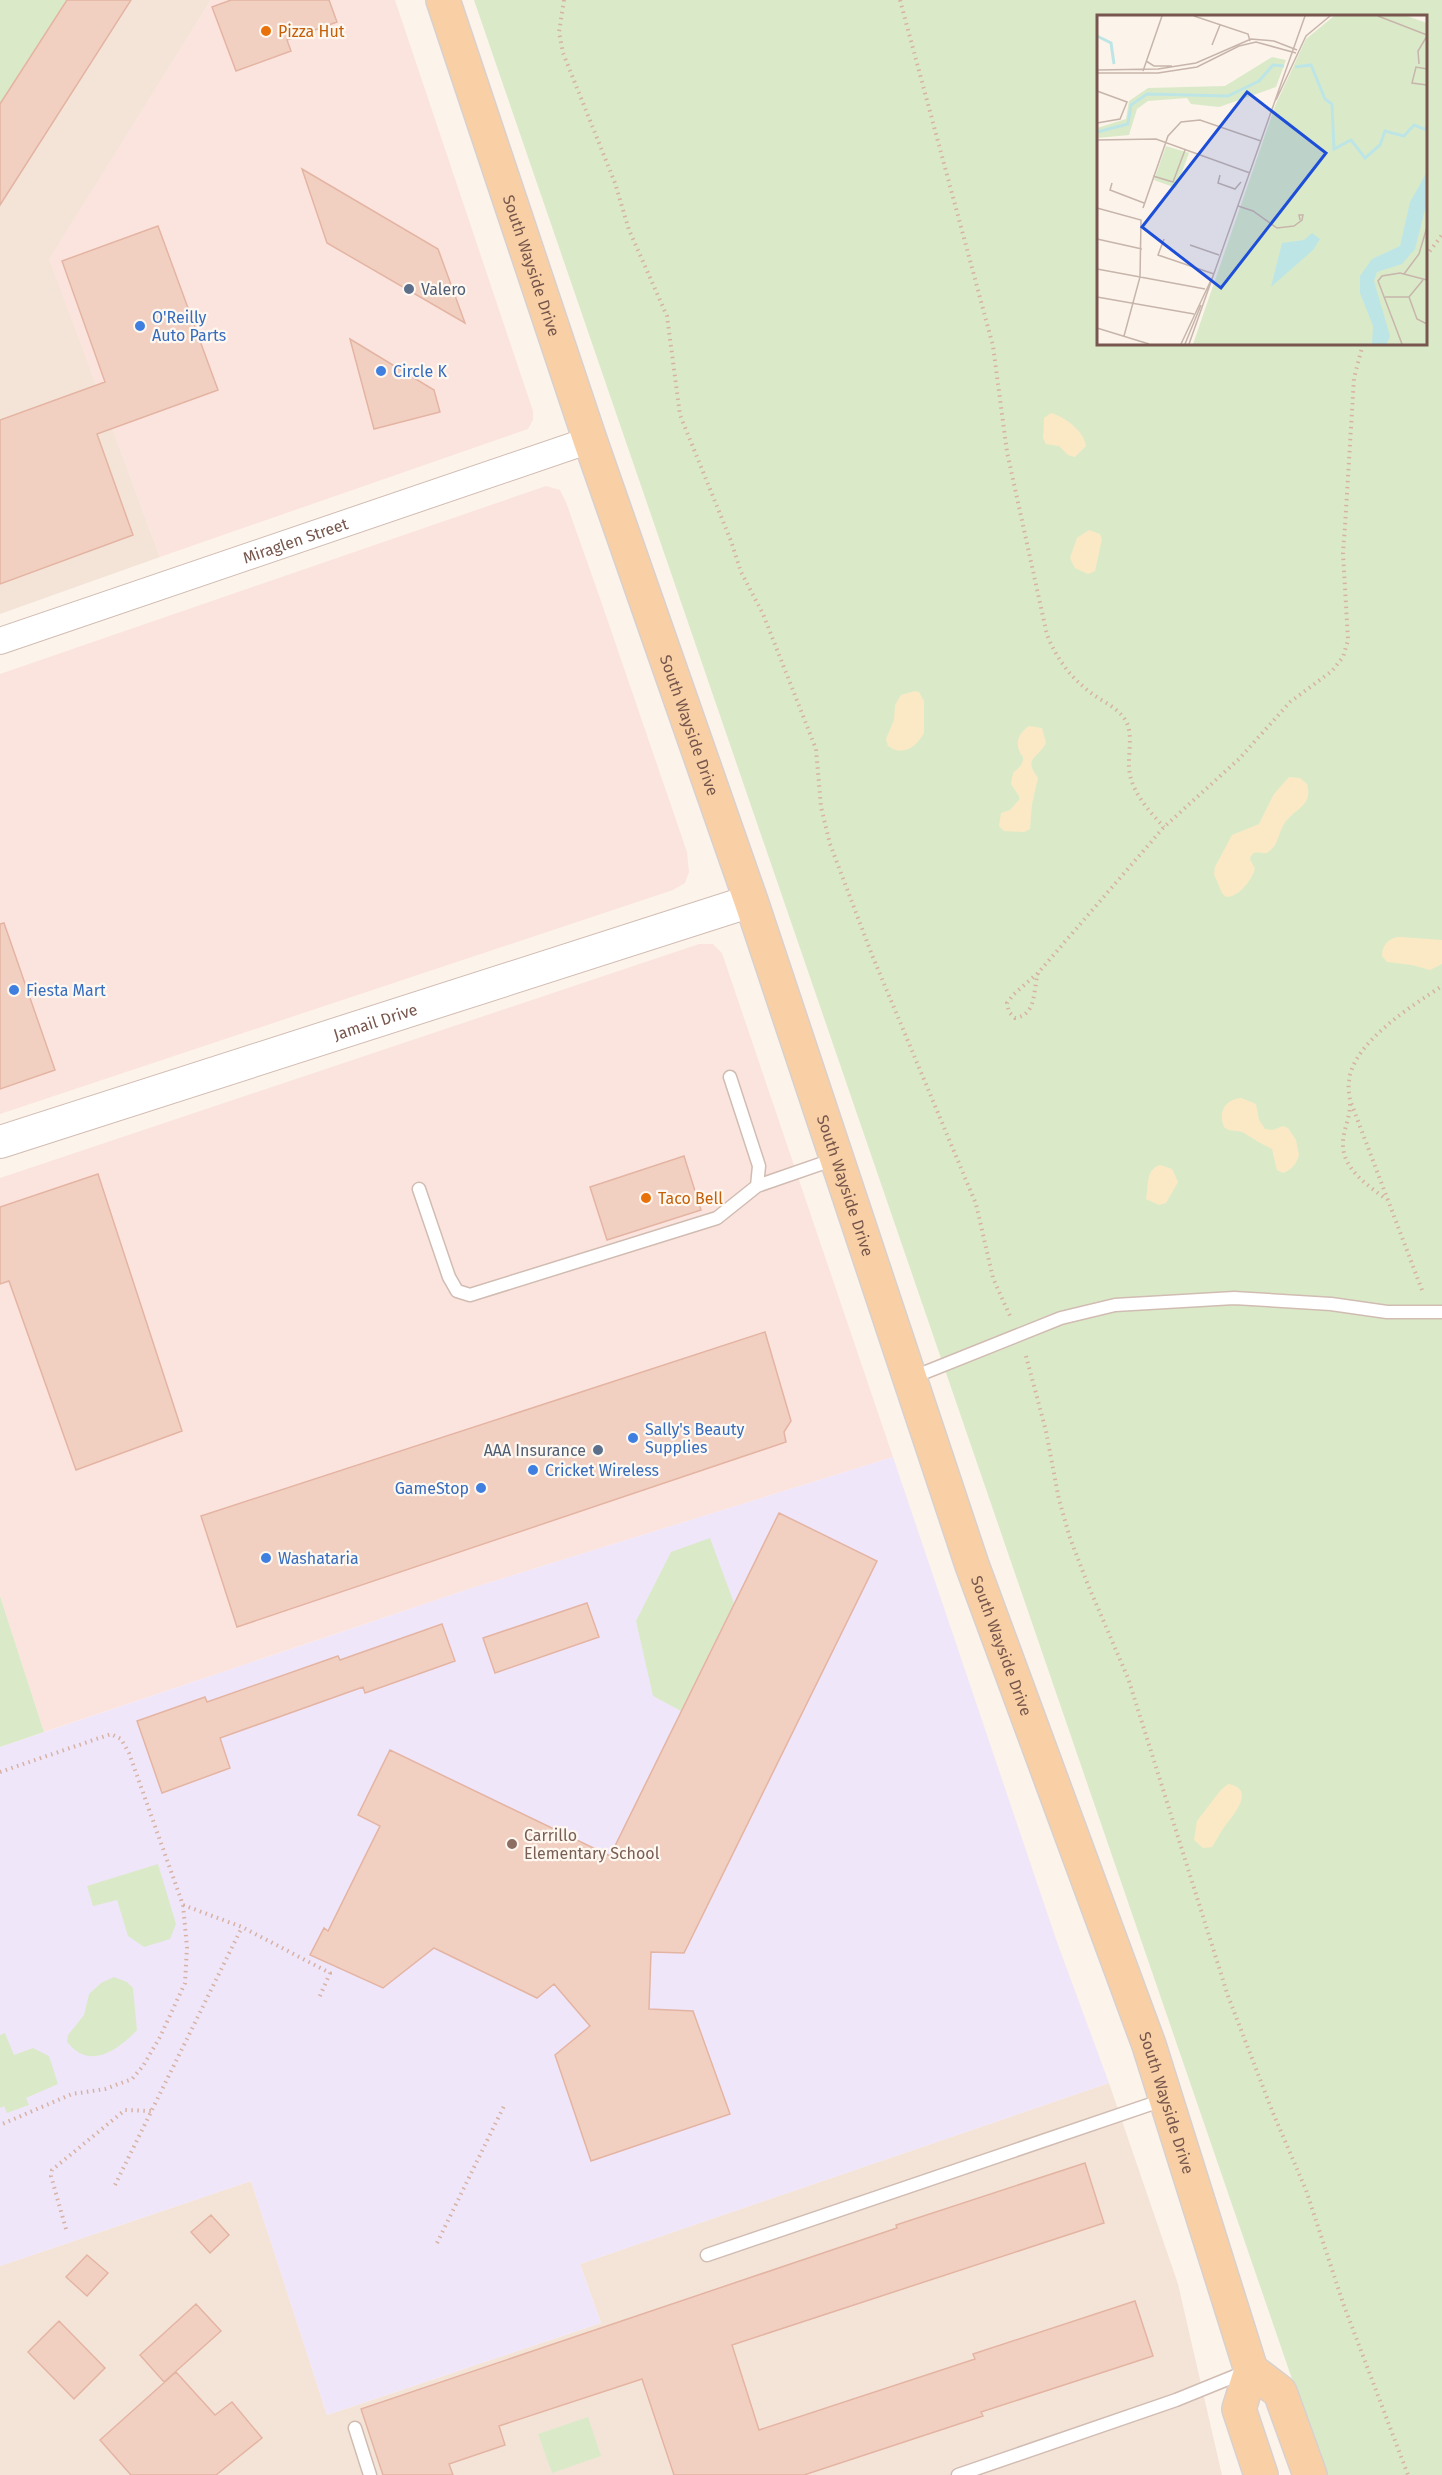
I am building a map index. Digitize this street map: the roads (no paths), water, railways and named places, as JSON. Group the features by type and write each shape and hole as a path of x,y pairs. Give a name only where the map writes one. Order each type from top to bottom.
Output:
{"main road":[{"name":"South Wayside Drive","path":"443,0 591,440 751,901 972,1566 1149,2045 1251,2370"},
{"path":"1261,2475 1239,2409 1251,2370 1280,2392 1308,2466"},
{"path":"1249,2440 1252,2475"}],"street":[{"name":"Miraglen Street","path":"0,641 591,440"},
{"name":"Jamail Drive","path":"0,1142 156,1094 751,901"}],"lane":[{"path":"730,1077 759,1166 757,1186"},
{"path":"419,1189 449,1277 457,1291 470,1295 717,1218 757,1186 836,1159"},
{"path":"909,1378 1061,1318 1115,1305 1234,1298 1280,1300 1387,1312 1438,1313"},
{"path":"707,2255 1167,2099"},
{"path":"958,2475 1176,2400 1251,2370"},
{"path":"355,2428 370,2475"}],"place":[{"name":"Pizza Hut","path":"266,31"},
{"name":"Valero","path":"409,289"},
{"name":"O'Reilly Auto Parts","path":"140,326"},
{"name":"Circle K","path":"381,371"},
{"name":"Fiesta Mart","path":"14,990"},
{"name":"Taco Bell","path":"646,1198"},
{"name":"Sally's Beauty Supplies","path":"633,1438"},
{"name":"AAA Insurance","path":"598,1450"},
{"name":"Cricket Wireless","path":"533,1470"},
{"name":"GameStop","path":"481,1488"},
{"name":"Washataria","path":"266,1558"},
{"name":"Carrillo Elementary School","path":"512,1844"}]}
